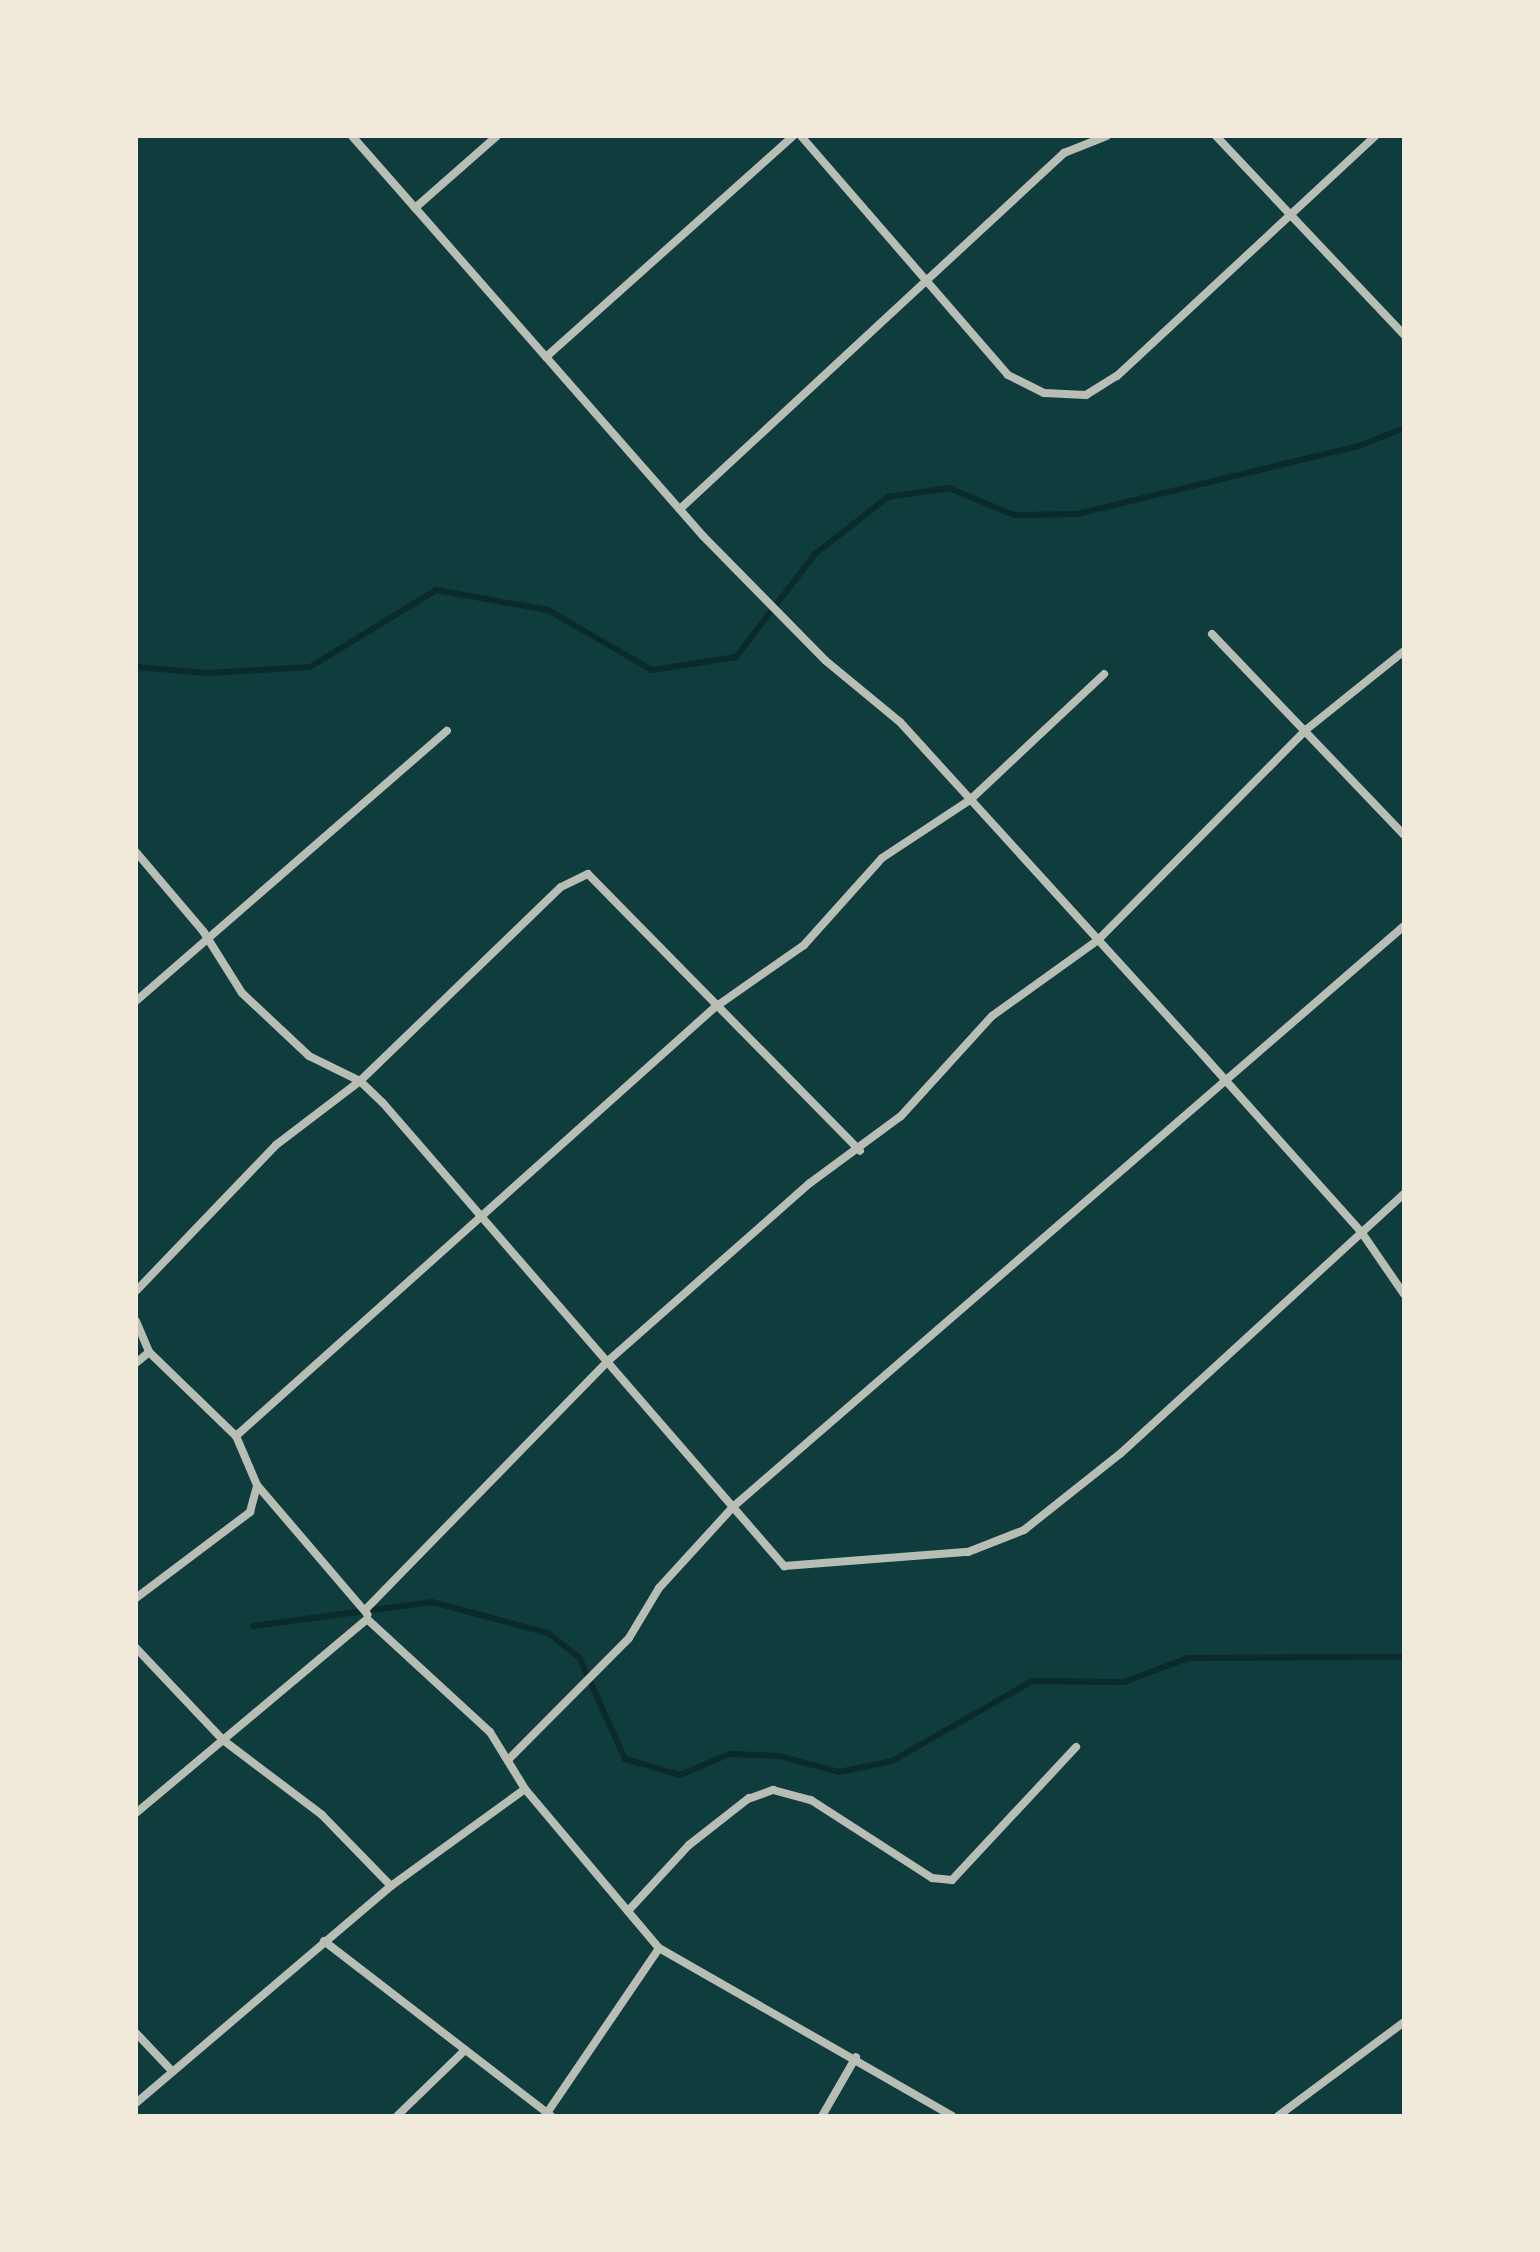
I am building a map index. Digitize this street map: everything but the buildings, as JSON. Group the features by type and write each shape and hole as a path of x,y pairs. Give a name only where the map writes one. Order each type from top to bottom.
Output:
{"street":[{"path":"352,136 680,509 970,800 1225,1079 1362,1233 1404,1294"},
{"path":"415,208 497,136"},
{"path":"546,357 793,136"},
{"path":"801,136 930,281 1008,375 1044,393 1086,395 1117,376 1290,208 1375,136"},
{"path":"680,509 930,281 1064,153 1107,136"},
{"path":"1216,136 1290,208 1404,335"},
{"path":"1212,634 1307,729 1404,835"},
{"path":"136,1813 367,1614 608,1361 810,1183 860,1151 992,1016 1098,940 1307,729 1404,651"},
{"path":"236,1436 488,1217 714,1008 804,945 882,858 970,800 1104,674"},
{"path":"136,1001 209,941 447,731"},
{"path":"136,852 209,941 242,993 309,1056 360,1081 488,1217 784,1566 968,1552 1024,1530 1120,1454 1404,1194"},
{"path":"136,1291 276,1145 360,1081 561,887 588,874 714,1008 860,1151"},
{"path":"509,1759 629,1638 659,1588 734,1506 1404,926"},
{"path":"136,1321 149,1352 236,1436 257,1485 367,1614 490,1732 525,1789 659,1948 856,2057 952,2116"},
{"path":"136,1363 149,1352"},
{"path":"136,1598 250,1512 257,1485"},
{"path":"136,1648 223,1740 322,1815 391,1886"},
{"path":"628,1911 689,1845 748,1798 773,1790 811,1800 932,1878 952,1880 1076,1747"},
{"path":"136,2103 391,1886 525,1789"},
{"path":"324,1941 462,2053 549,2115 659,1948"},
{"path":"1278,2116 1404,2022"},
{"path":"136,2033 172,2071"},
{"path":"397,2116 462,2053"},
{"path":"822,2116 856,2057"}],"waterway":[{"path":"136,667 207,673 310,667 436,590 548,610 652,670 736,657 815,554 888,497 949,488 1014,515 1077,514 1359,446 1404,428"},
{"path":"253,1626 432,1602 548,1633 579,1657 625,1759 680,1775 730,1754 779,1756 839,1772 892,1761 1032,1681 1124,1682 1188,1658 1404,1657"}]}
